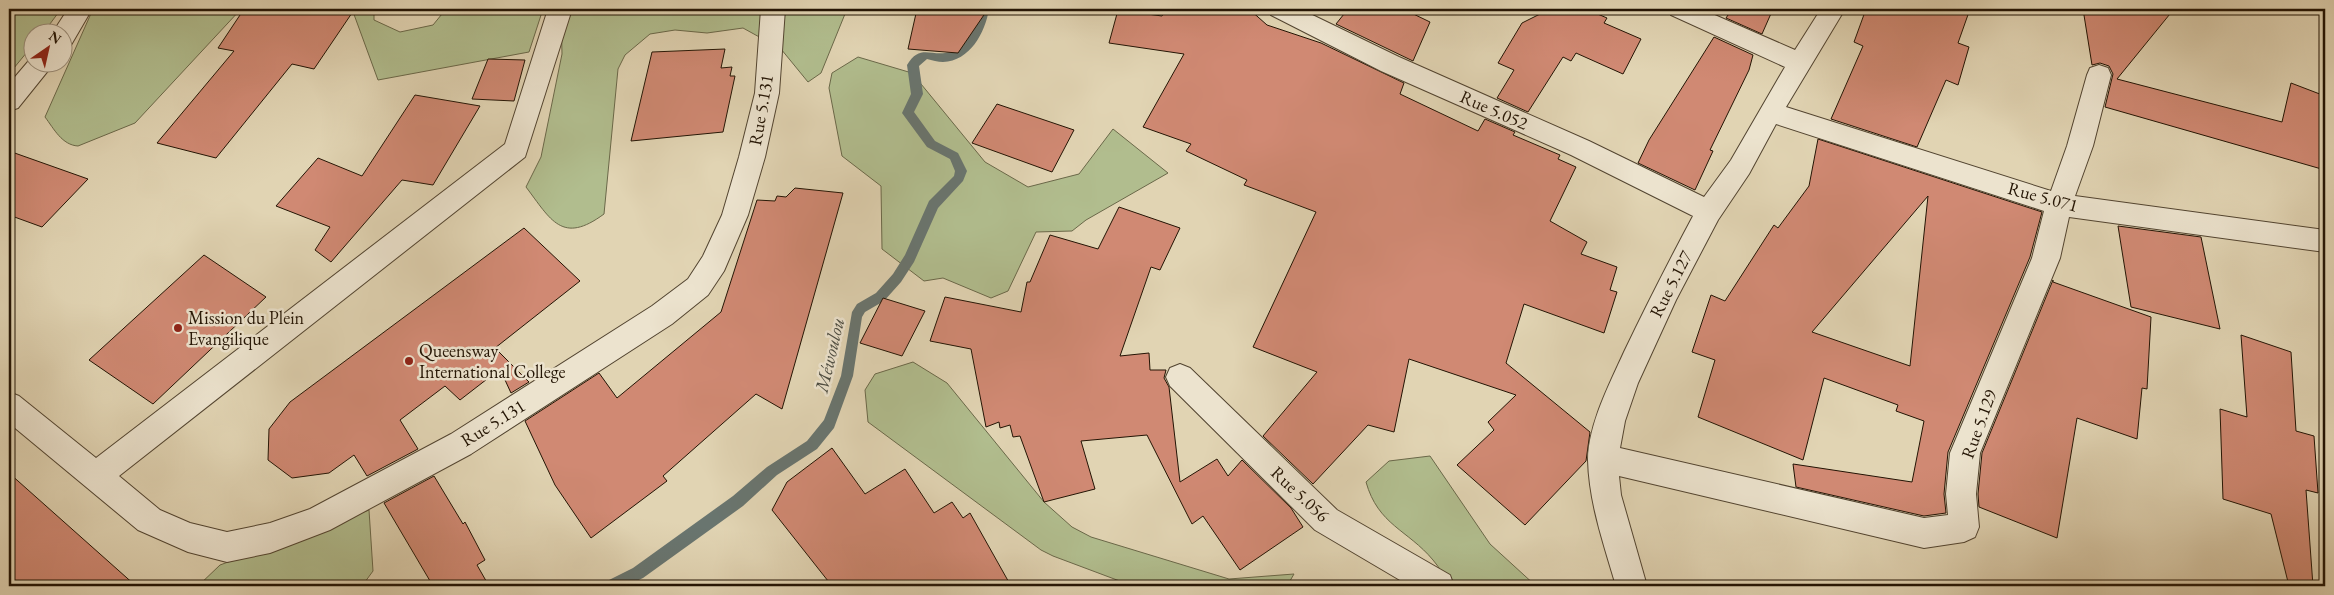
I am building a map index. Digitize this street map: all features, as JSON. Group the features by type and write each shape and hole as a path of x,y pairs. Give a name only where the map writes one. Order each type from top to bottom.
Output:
{"street":[{"path":"72,22 80,9"},
{"path":"96,476 516,150 560,9"},
{"name":"Rue 5.131","path":"9,405 149,520 188,537 227,547 270,538 319,520 461,444 662,315 698,287 714,263 735,214 752,157 767,93 772,9"},
{"name":"Rue 5.052","path":"1279,9 1390,64 1580,148 1709,212"},
{"path":"1678,9 1800,62"},
{"name":"Rue 5.127","path":"1631,586 1606,495 1603,458 1610,421 1624,384 1664,294 1709,212 1740,167 1770,112 1832,9"},
{"path":"9,101 34,72"},
{"name":"Rue 5.129","path":"1603,458 1924,533 1964,527 1961,494 1965,453 2046,258 2059,205 2080,146 2098,75"},
{"name":"Rue 5.071","path":"1770,112 2059,205 2325,241"},
{"name":"Rue 5.056","path":"1180,378 1326,520 1439,586"}],"green space":[{"path":"9,9 61,9 51,22 22,22 22,58 9,74"},
{"path":"93,9 241,9 135,123 78,146 63,140 45,117 65,72 72,72 72,56"},
{"path":"352,9 377,9 374,14 374,20 400,32 433,25 446,9 543,9 529,52 378,80"},
{"path":"561,9 847,9 821,73 808,82 781,49 743,28 707,33 675,30 650,34 625,55 618,69 604,214 578,228 567,228 551,218 543,210 526,187 541,157 562,54"},
{"path":"858,57 912,73 985,162 1028,187 1079,174 1113,129 1168,173 1086,220 1072,231 1036,232 1008,291 991,298 943,278 924,281 882,249 881,186 842,156 829,88 832,73"},
{"path":"913,362 947,383 1044,502 1072,527 1091,537 1229,579 1294,574 1287,586 1133,586 1041,550 868,422 865,390 875,374"},
{"path":"1430,456 1490,544 1536,586 1451,586 1433,560 1414,541 1386,518 1371,496 1366,482 1389,461"},
{"path":"369,510 373,571 362,586 198,586 220,565"}],"building":[{"path":"244,9 354,10 314,69 292,64 216,158 157,143 234,51 218,48"},
{"path":"917,9 988,9 958,53 908,49"},
{"path":"1166,9 1249,9 1267,25 1321,43 1404,83 1400,94 1478,131 1485,119 1515,132 1513,135 1560,155 1558,159 1576,167 1550,221 1587,242 1581,254 1617,267 1610,290 1617,292 1604,333 1524,304 1506,363 1590,432 1586,461 1525,525 1457,465 1494,430 1488,422 1516,395 1409,359 1394,432 1368,425 1313,484 1263,436 1317,372 1253,347 1316,212 1244,185 1247,180 1186,151 1191,144 1143,127 1184,54 1109,43 1118,10 1162,16"},
{"path":"1348,9 1403,9 1430,22 1413,61 1336,24"},
{"path":"1550,9 1586,9 1607,18 1604,23 1641,39 1623,74 1576,53 1571,61 1563,57 1528,112 1497,98 1514,70 1498,63 1522,23"},
{"path":"1732,9 1773,9 1762,34 1726,18"},
{"path":"1866,9 1970,9 1958,43 1969,47 1958,85 1946,80 1917,147 1831,119 1863,46 1854,42"},
{"path":"2083,9 2174,9 2117,79 2282,122 2291,83 2325,96 2325,170 2105,107 2113,74 2109,66 2100,63 2092,65"},
{"path":"1714,37 1753,55 1749,70 1710,150 1713,151 1695,190 1638,163 1649,140"},
{"path":"725,49 721,68 732,67 730,76 735,76 723,132 631,141 652,52"},
{"path":"488,59 525,60 514,101 472,99"},
{"path":"415,95 480,106 433,185 402,180 331,262 315,250 330,227 276,206 318,158 362,176"},
{"path":"997,104 1074,130 1052,172 972,143"},
{"path":"1818,139 2042,212 2030,257 1948,452 1944,494 1946,513 1924,516 1796,487 1793,464 1912,482 1924,421 1896,411 1898,405 1824,378 1803,460 1698,417 1715,360 1692,352 1711,295 1725,301 1774,225 1778,228 1809,186","holes":["1928,196 1910,366 1812,332"]},
{"path":"9,151 88,179 42,227 9,215"},
{"path":"795,188 843,193 782,409 756,394 663,476 667,481 591,538 555,485 525,421 599,373 617,398 721,312 757,200 775,201 777,196 786,197"},
{"path":"1119,207 1180,228 1160,270 1151,267 1120,356 1149,353 1150,370 1166,370 1164,378 1169,387 1180,482 1217,459 1228,476 1242,460 1291,508 1303,527 1240,570 1203,516 1192,524 1147,435 1081,441 1095,489 1044,502 1020,436 1013,437 1010,425 1000,428 999,422 986,427 971,349 930,341 945,297 1021,312 1027,282 1030,282 1050,235 1098,249"},
{"path":"2118,226 2201,237 2220,329 2131,307"},
{"path":"524,228 580,281 495,348 529,382 511,393 500,369 460,400 445,386 400,420 418,449 367,476 354,455 329,473 292,478 268,460 269,429 290,402"},
{"name":"Mission du Plein Evangilique","path":"204,255 266,297 153,404 89,360"},
{"path":"2053,280 2053,282 2151,317 2147,389 2142,388 2137,439 2077,418 2057,538 1979,507 1978,494 1982,453"},
{"path":"883,298 925,311 902,356 860,343"},
{"path":"2241,335 2291,352 2296,431 2314,436 2318,493 2306,490 2313,586 2289,586 2271,514 2223,499 2220,409 2247,417"},
{"path":"832,448 865,494 905,469 934,513 952,502 963,518 970,513 1011,586 832,586 772,510 787,482"},
{"path":"9,473 136,586 9,586"},
{"path":"434,476 463,524 465,522 485,560 477,565 489,586 433,586 384,503"}],"waterway":[{"name":"Méwoulou","path":"612,586 638,573 738,501 772,471 812,445 829,424 847,376 856,316 861,308 880,297 897,278 910,258 933,205 959,178 961,171 954,156 931,144 908,113 917,94 913,65 923,56 927,55 942,58 956,55 973,38 980,24 984,9"}],"place":[{"name":"Mission du Plein Evangilique","path":"178,328"},
{"name":"Queensway International College","path":"409,361"}]}
